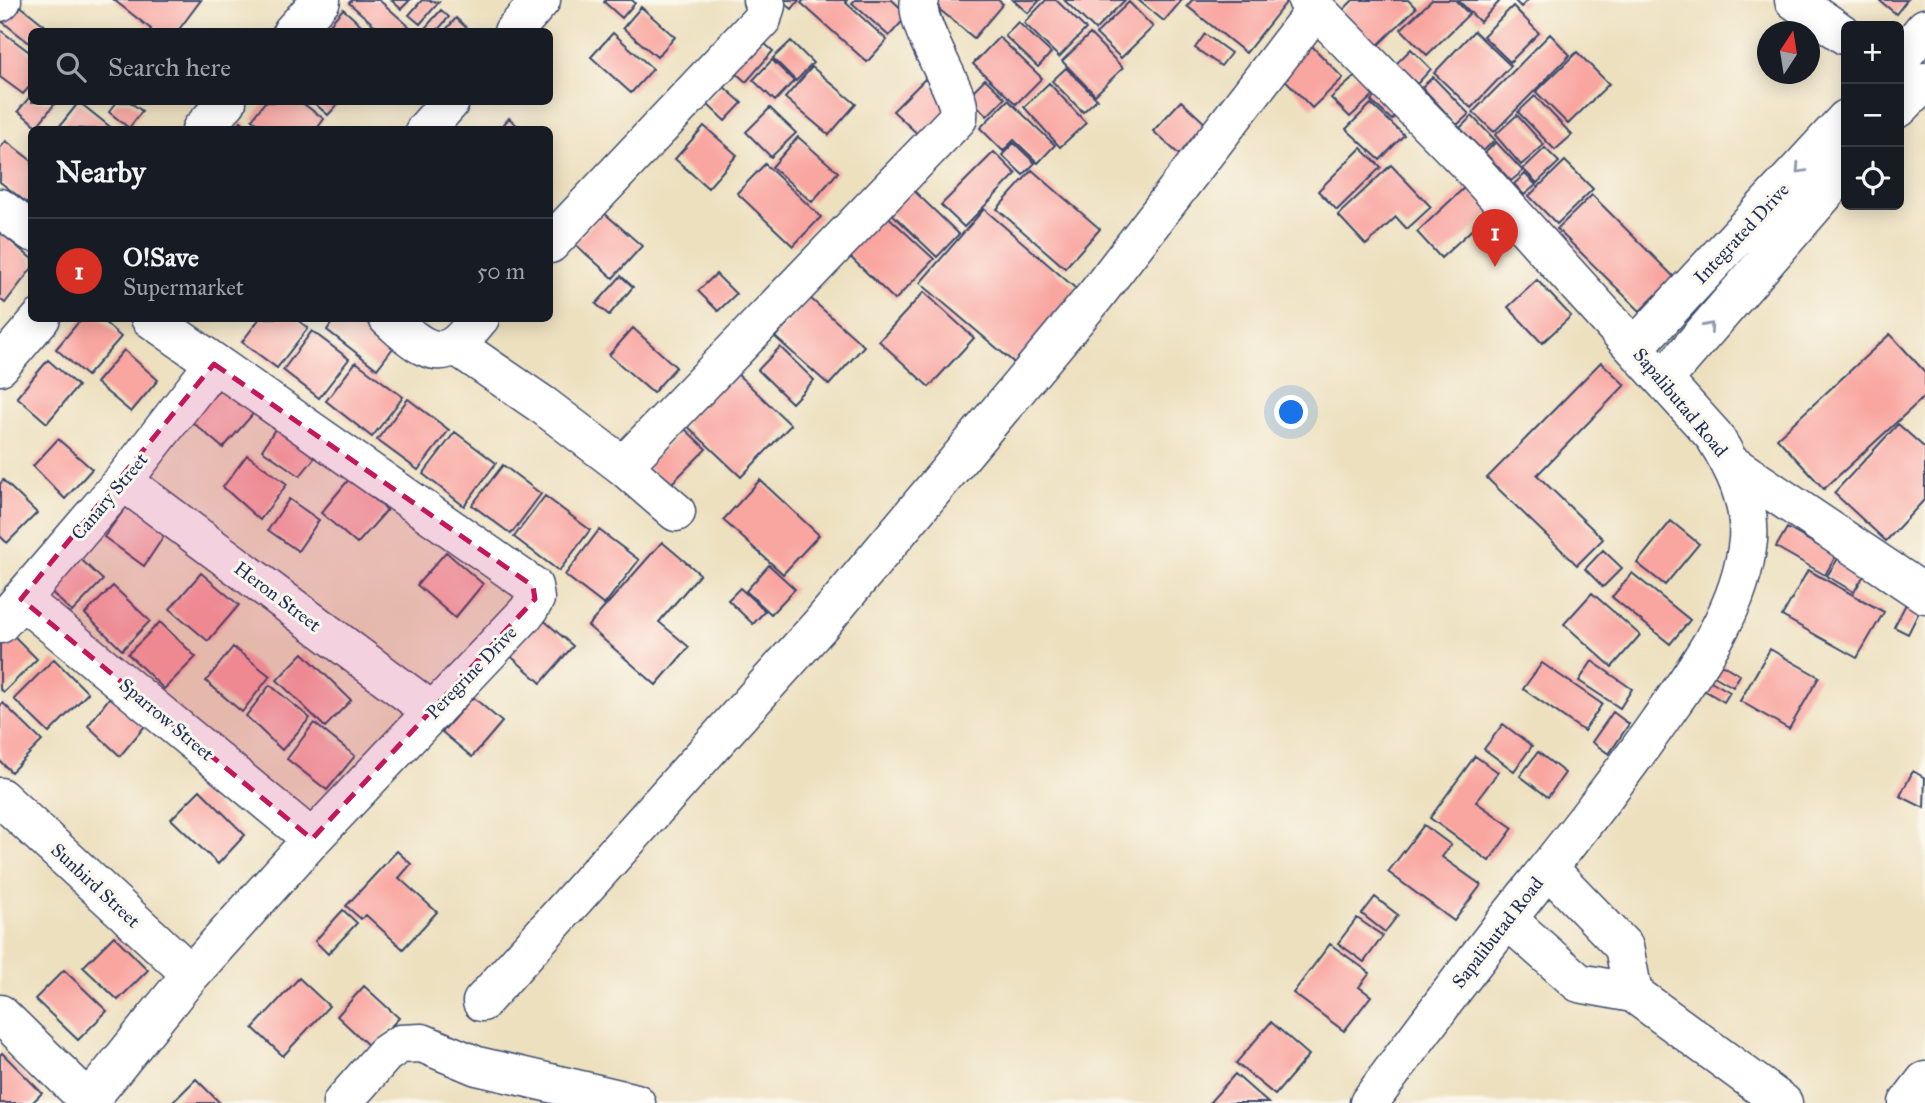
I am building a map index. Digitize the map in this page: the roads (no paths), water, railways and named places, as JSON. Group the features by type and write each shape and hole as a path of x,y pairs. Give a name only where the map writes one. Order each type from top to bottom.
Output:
{"street":[{"path":"296,28 321,0"},
{"path":"516,28 541,0"},
{"path":"553,241 762,19 766,5 762,0"},
{"path":"623,466 958,118 958,104 923,23 918,6 920,0"},
{"path":"1794,0 1841,33"},
{"path":"482,1002 821,624 1096,295 1311,4"},
{"name":"Sapalibutad Road","path":"1311,4 1468,164 1714,436 1733,465 1748,509 1748,540 1740,579 1728,615 1709,649 1650,734 1454,987 1369,1103"},
{"path":"1909,82 1925,28"},
{"path":"205,126 224,105"},
{"path":"429,126 447,105"},
{"name":"Integrated Drive","path":"1635,347 1841,124"},
{"name":"Integrated Drive","path":"1664,379 1841,175"},
{"path":"0,208 28,229"},
{"path":"0,366 38,322"},
{"name":"Peregrine Drive","path":"88,1102 191,974 312,839 528,611 535,599 533,586 156,322"},
{"path":"393,322 427,349 443,350 467,332 544,406 623,466 676,512"},
{"name":"Canary Street","path":"11,611 123,481 214,364"},
{"path":"1733,465 1925,594"},
{"name":"Heron Street","path":"123,481 433,712"},
{"name":"Sparrow Street","path":"11,611 312,839"},
{"name":"Sunbird Street","path":"0,797 191,974"},
{"path":"1548,868 1624,947 1633,993"},
{"path":"1507,919 1579,983 1633,993 1780,1102"},
{"path":"0,1014 88,1102"},
{"path":"342,1103 385,1054 400,1044 422,1043 477,1066 636,1103"},
{"path":"1908,1103 1925,1081"}],"place":[{"name":"O!Save","path":"1495,267"}]}
